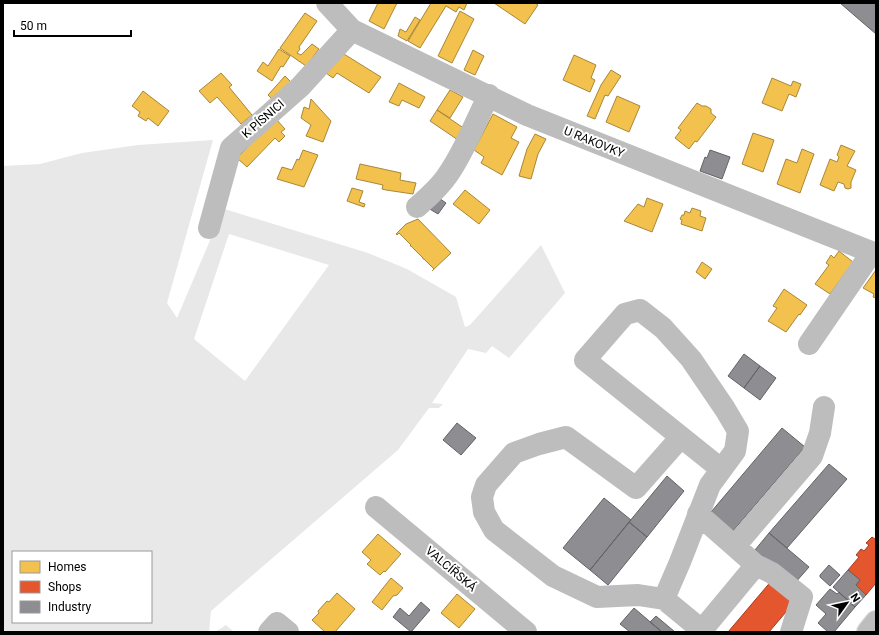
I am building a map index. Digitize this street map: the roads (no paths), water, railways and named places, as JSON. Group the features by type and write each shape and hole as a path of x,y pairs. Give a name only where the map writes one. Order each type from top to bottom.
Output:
{"street":[{"name":"U RAKOVKY","path":"327,3 352,30 534,117 874,253"},
{"name":"K PÍSNICI","path":"209,228 231,148 300,87 352,30"},
{"path":"417,208 446,177 457,161 488,95"},
{"path":"809,344 874,253"},
{"path":"664,598 680,562 710,485 735,451 738,431 725,409 690,359 663,328 640,310 625,314 585,360 721,469"},
{"path":"735,546 812,456 820,433 824,407"},
{"path":"681,437 636,488 566,437 538,444 514,453 486,485 482,497 484,512 494,530 553,576 598,597 638,595 664,598 703,631 756,565"},
{"name":"VALCÍŘSKÁ","path":"376,507 526,632"},
{"path":"698,514 756,565 772,573 802,597 791,632"},
{"path":"868,632 876,622"}]}
